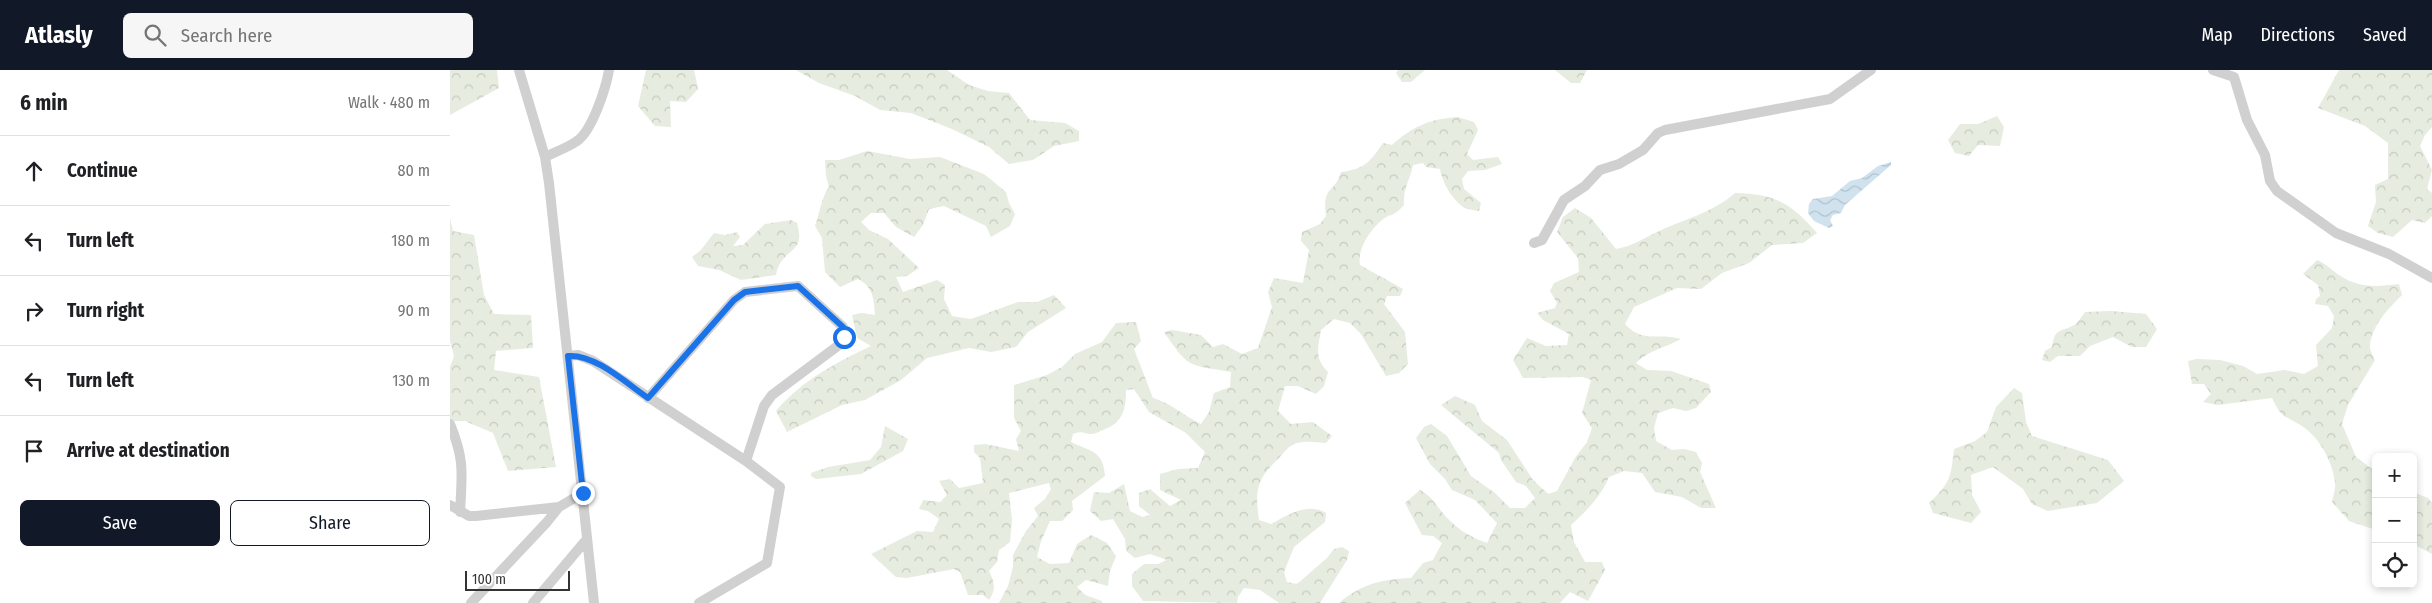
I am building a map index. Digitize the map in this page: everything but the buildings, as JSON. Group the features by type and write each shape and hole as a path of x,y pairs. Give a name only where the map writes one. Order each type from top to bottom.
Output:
{"street":[{"path":"519,70 550,183 594,603"},
{"path":"544,157 579,140 594,115 607,85 609,70"},
{"path":"1534,243 1542,240 1564,200 1585,186 1600,170 1619,164 1643,150 1658,134 1665,130 1830,99 1870,70"},
{"path":"2213,70 2234,77 2247,120 2265,155 2270,181 2277,191 2336,232 2388,254 2432,278"},
{"path":"648,398 734,300 745,292 790,286 804,289 843,327 844,337 839,346 772,395 764,406 746,461"},
{"path":"568,356 578,355 593,361 746,461 780,487 767,563 699,603"},
{"path":"450,424 463,462 460,512"},
{"path":"471,603 559,507 583,493"},
{"path":"450,505 460,512 476,516 559,507"},
{"path":"533,603 587,540"}],"green space":[{"path":"450,70 497,70 499,88 450,115"},
{"path":"646,70 694,70 698,89 686,102 670,101 671,127 655,126 638,106"},
{"path":"796,70 947,70 969,85 988,91 1009,93 1030,120 1065,123 1079,131 1079,141 1054,146 1033,160 1009,164 989,147 952,129 911,113 880,110 855,96 819,83"},
{"path":"1398,70 1425,70 1411,82 1402,82 1396,73"},
{"path":"1555,70 1587,70 1580,83 1571,83"},
{"path":"2339,70 2432,70 2432,127 2425,135 2420,146 2432,170 2427,189 2432,193 2432,216 2425,223 2412,220 2393,237 2378,233 2368,226 2376,202 2375,185 2388,179 2388,143 2365,126 2318,108"},
{"path":"1997,116 2004,127 2000,146 1978,145 1969,156 1955,153 1948,140 1960,124 1978,124"},
{"path":"1458,117 1474,122 1478,130 1467,154 1473,160 1498,157 1502,164 1485,170 1468,171 1462,179 1464,189 1481,203 1479,211 1465,208 1455,200 1445,185 1440,169 1426,167 1423,163 1413,165 1406,189 1404,205 1397,212 1377,224 1365,240 1360,253 1360,265 1403,289 1400,296 1387,296 1384,304 1405,332 1408,364 1399,373 1386,376 1361,334 1350,323 1334,319 1321,330 1319,342 1319,357 1328,372 1324,386 1316,394 1298,386 1285,386 1278,411 1291,424 1313,422 1332,436 1326,443 1306,442 1292,445 1270,467 1261,480 1257,494 1259,520 1271,524 1305,509 1319,510 1326,513 1325,522 1294,547 1284,572 1287,582 1297,584 1327,558 1334,549 1342,547 1349,551 1347,560 1320,603 1279,603 1260,590 1244,588 1238,597 1237,603 1143,601 1132,586 1132,574 1144,564 1158,564 1167,560 1150,554 1135,558 1126,551 1125,539 1113,519 1101,521 1090,511 1094,492 1109,493 1124,484 1130,511 1142,517 1150,515 1139,506 1139,493 1150,489 1170,506 1181,500 1160,490 1160,474 1178,469 1198,468 1205,452 1186,433 1149,412 1134,389 1126,390 1122,414 1110,427 1093,434 1081,432 1073,434 1071,442 1099,456 1104,467 1105,476 1072,501 1073,510 1062,521 1050,521 1041,541 1037,557 1050,564 1069,563 1077,544 1091,535 1107,543 1116,556 1110,571 1108,586 1086,580 1077,587 1085,595 1102,601 1102,603 999,603 1008,586 1013,567 1013,555 1026,531 1038,516 1034,508 1045,499 1051,489 1049,483 1009,493 1012,520 1010,542 999,550 997,562 989,571 994,586 989,600 983,595 968,595 960,572 954,569 907,578 896,577 871,554 917,531 933,532 939,519 928,511 919,509 923,500 940,502 947,495 939,481 950,479 959,488 983,483 980,458 974,452 974,445 985,444 1019,451 1016,439 1021,431 1014,418 1014,385 1047,375 1062,367 1075,354 1102,342 1116,323 1136,322 1141,341 1134,349 1153,398 1166,403 1201,424 1209,412 1214,393 1230,387 1231,372 1206,368 1191,363 1179,353 1164,332 1172,330 1201,335 1213,347 1223,344 1242,354 1258,348 1272,307 1268,292 1274,278 1303,283 1309,250 1301,241 1302,232 1320,224 1326,216 1327,195 1341,172 1356,169 1366,164 1383,143 1392,145 1407,133 1422,125"},
{"path":"867,151 910,159 940,157 984,174 1006,192 1015,214 1010,226 991,237 986,226 944,206 929,209 923,225 914,237 896,227 884,213 871,213 861,222 869,230 888,239 919,268 907,276 896,277 903,292 937,280 945,285 944,299 952,316 971,319 1018,302 1037,302 1054,295 1066,308 1028,332 1016,347 991,352 969,348 927,358 901,380 865,400 842,405 787,432 776,411 786,400 820,373 871,346 857,338 852,315 861,313 875,315 870,289 858,279 840,287 825,272 822,238 815,226 822,201 829,187 825,160 839,160"},
{"path":"1735,193 1761,195 1781,202 1799,214 1817,233 1803,243 1772,245 1749,263 1722,273 1701,289 1677,288 1634,307 1625,324 1638,334 1645,336 1681,339 1652,352 1636,363 1647,370 1671,371 1709,384 1711,392 1696,408 1686,411 1673,408 1658,413 1654,428 1656,441 1672,450 1684,449 1696,452 1702,463 1700,472 1716,508 1701,508 1682,497 1655,492 1642,473 1624,471 1609,477 1588,509 1571,525 1574,542 1585,562 1602,562 1605,570 1588,601 1570,592 1560,603 1339,603 1364,587 1382,581 1411,578 1423,563 1433,560 1442,543 1433,536 1422,535 1405,503 1420,490 1430,497 1457,527 1480,541 1487,543 1497,523 1475,500 1452,490 1445,479 1430,464 1416,438 1424,427 1431,424 1447,436 1471,476 1495,493 1510,508 1525,508 1535,498 1526,486 1516,482 1501,460 1499,453 1441,405 1455,396 1475,405 1482,421 1507,440 1533,480 1548,494 1557,491 1575,458 1587,442 1592,428 1582,413 1591,380 1583,377 1523,378 1513,360 1527,338 1546,346 1567,345 1569,334 1543,320 1537,313 1555,308 1557,303 1550,291 1554,283 1579,272 1578,258 1557,232 1563,217 1575,208 1591,218 1616,249 1632,244 1707,211"},
{"path":"450,218 453,231 474,235 484,295 494,314 531,315 533,348 496,351 494,370 539,377 556,467 508,471 493,433 465,421 450,421 450,367 454,356 450,341"},
{"path":"791,220 797,223 798,243 781,262 776,275 741,280 719,270 698,266 692,257 701,250 714,233 725,235 737,232 740,237 733,246 743,245 765,224"},
{"path":"2317,260 2353,282 2368,286 2399,284 2402,295 2382,317 2374,331 2370,347 2375,360 2348,405 2342,424 2356,457 2372,469 2372,529 2349,521 2332,502 2335,490 2334,475 2324,451 2308,431 2281,413 2272,398 2218,405 2203,402 2211,394 2204,384 2192,384 2188,361 2197,359 2220,360 2243,366 2257,374 2285,370 2304,374 2318,366 2316,345 2332,328 2334,316 2328,306 2315,304 2316,299 2320,296 2318,285 2303,274"},
{"path":"2111,311 2146,314 2157,329 2146,347 2132,347 2113,337 2090,346 2080,356 2058,356 2050,362 2042,360 2045,351 2052,347 2057,333 2075,324 2085,312"},
{"path":"2014,388 2022,393 2026,422 2032,436 2108,460 2124,481 2097,503 2048,511 2032,504 2023,489 1993,467 1971,475 1972,495 1981,512 1971,523 1933,513 1929,503 1948,479 1952,467 1954,449 1975,441 1987,432 1996,407"},
{"path":"885,426 908,439 903,451 861,474 816,479 811,476 811,473 828,467 870,460 881,447"},
{"path":"2417,494 2428,498 2432,503 2432,554 2417,546"}],"water":[{"path":"1891,162 1891,165 1845,205 1841,213 1833,215 1830,220 1833,226 1829,228 1814,221 1808,213 1809,204 1813,199 1832,196 1850,181 1862,178 1878,166"}],"route":[{"path":"583,493 568,356 578,355 593,361 648,398 734,300 745,292 790,286 798,286 804,289 843,327 844,337"}]}
